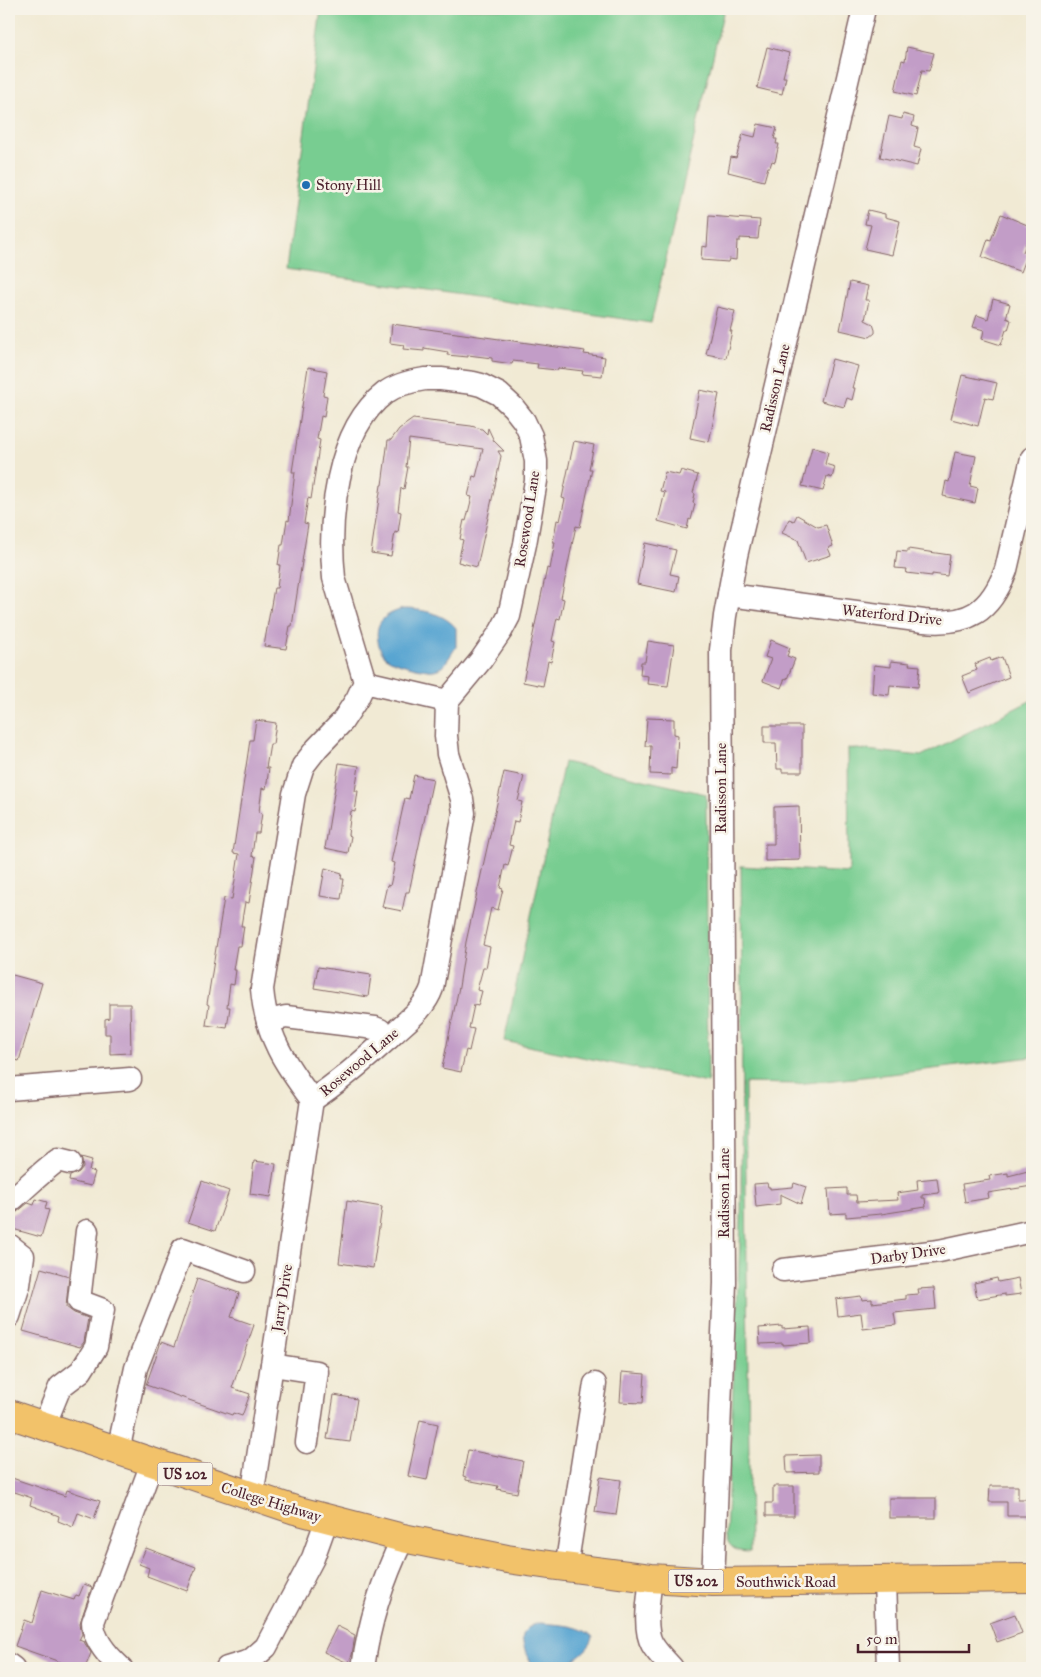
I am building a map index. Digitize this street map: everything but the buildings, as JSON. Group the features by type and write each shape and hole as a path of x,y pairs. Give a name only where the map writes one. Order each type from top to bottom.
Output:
{"highway":[{"name":"College Highway","path":"9,1414 252,1496 327,1519 364,1528"},
{"name":"Southwick Road","path":"364,1528 507,1559 651,1578 713,1582 1032,1578"}],"street":[{"name":"Radisson Lane","path":"713,1582 725,1283 720,667 722,634 736,556 864,9"},
{"name":"Rosewood Lane","path":"425,378 473,383 499,394 524,421 534,445 536,461 536,481 525,544 508,616 501,631 481,660 447,701 446,736 464,813 432,988 428,998 419,1010 389,1038 331,1088 312,1100 282,1057 264,1008 262,989 294,794 303,766 342,722 357,699 365,682 338,594 332,562 333,528 338,489 349,445 360,422 368,411 385,393 398,386 425,378"},
{"name":"Waterford Drive","path":"729,596 924,621 956,621 969,617 982,609 992,599 1000,586 1025,523 1032,458"},
{"path":"365,682 447,701"},
{"path":"268,1021 286,1016 375,1028 389,1038"},
{"path":"9,1089 130,1079"},
{"name":"Jarry Drive","path":"252,1496 312,1100"},
{"path":"9,1202 40,1173 58,1160 70,1163"},
{"path":"44,1426 60,1387 81,1371 96,1347 103,1310 79,1301 87,1231"},
{"name":"Darby Drive","path":"783,1270 939,1251 1032,1231"},
{"path":"9,1245 23,1256 19,1285 9,1316"},
{"path":"118,1452 136,1368 182,1249 244,1271"},
{"path":"272,1365 317,1372 308,1442"},
{"path":"566,1568 595,1384"},
{"path":"121,1668 106,1652 94,1631 93,1622 152,1463"},
{"path":"227,1668 250,1661 266,1647 313,1558 327,1519"},
{"path":"363,1668 379,1595 389,1568 404,1538"},
{"path":"651,1578 649,1637 672,1668"},
{"path":"885,1581 888,1668"},
{"path":"9,1665 12,1668"}],"green space":[{"path":"321,9 724,9 651,323 286,269"},
{"path":"1032,700 1032,1057 796,1084 745,1083 750,1552 738,1550 729,1544 726,1536 741,1221 741,866 849,873 848,748 921,756"},
{"path":"564,762 706,794 708,1083 504,1041"}],"water":[{"path":"403,609 439,615 456,628 456,647 443,667 432,670 406,666 387,658 384,654 380,648 377,634 380,623 391,613"},
{"path":"540,1623 575,1627 593,1637 592,1642 579,1656 563,1666 552,1669 534,1668 524,1648 523,1635 531,1626"}],"place":[{"name":"Stony Hill","path":"306,185"}]}
